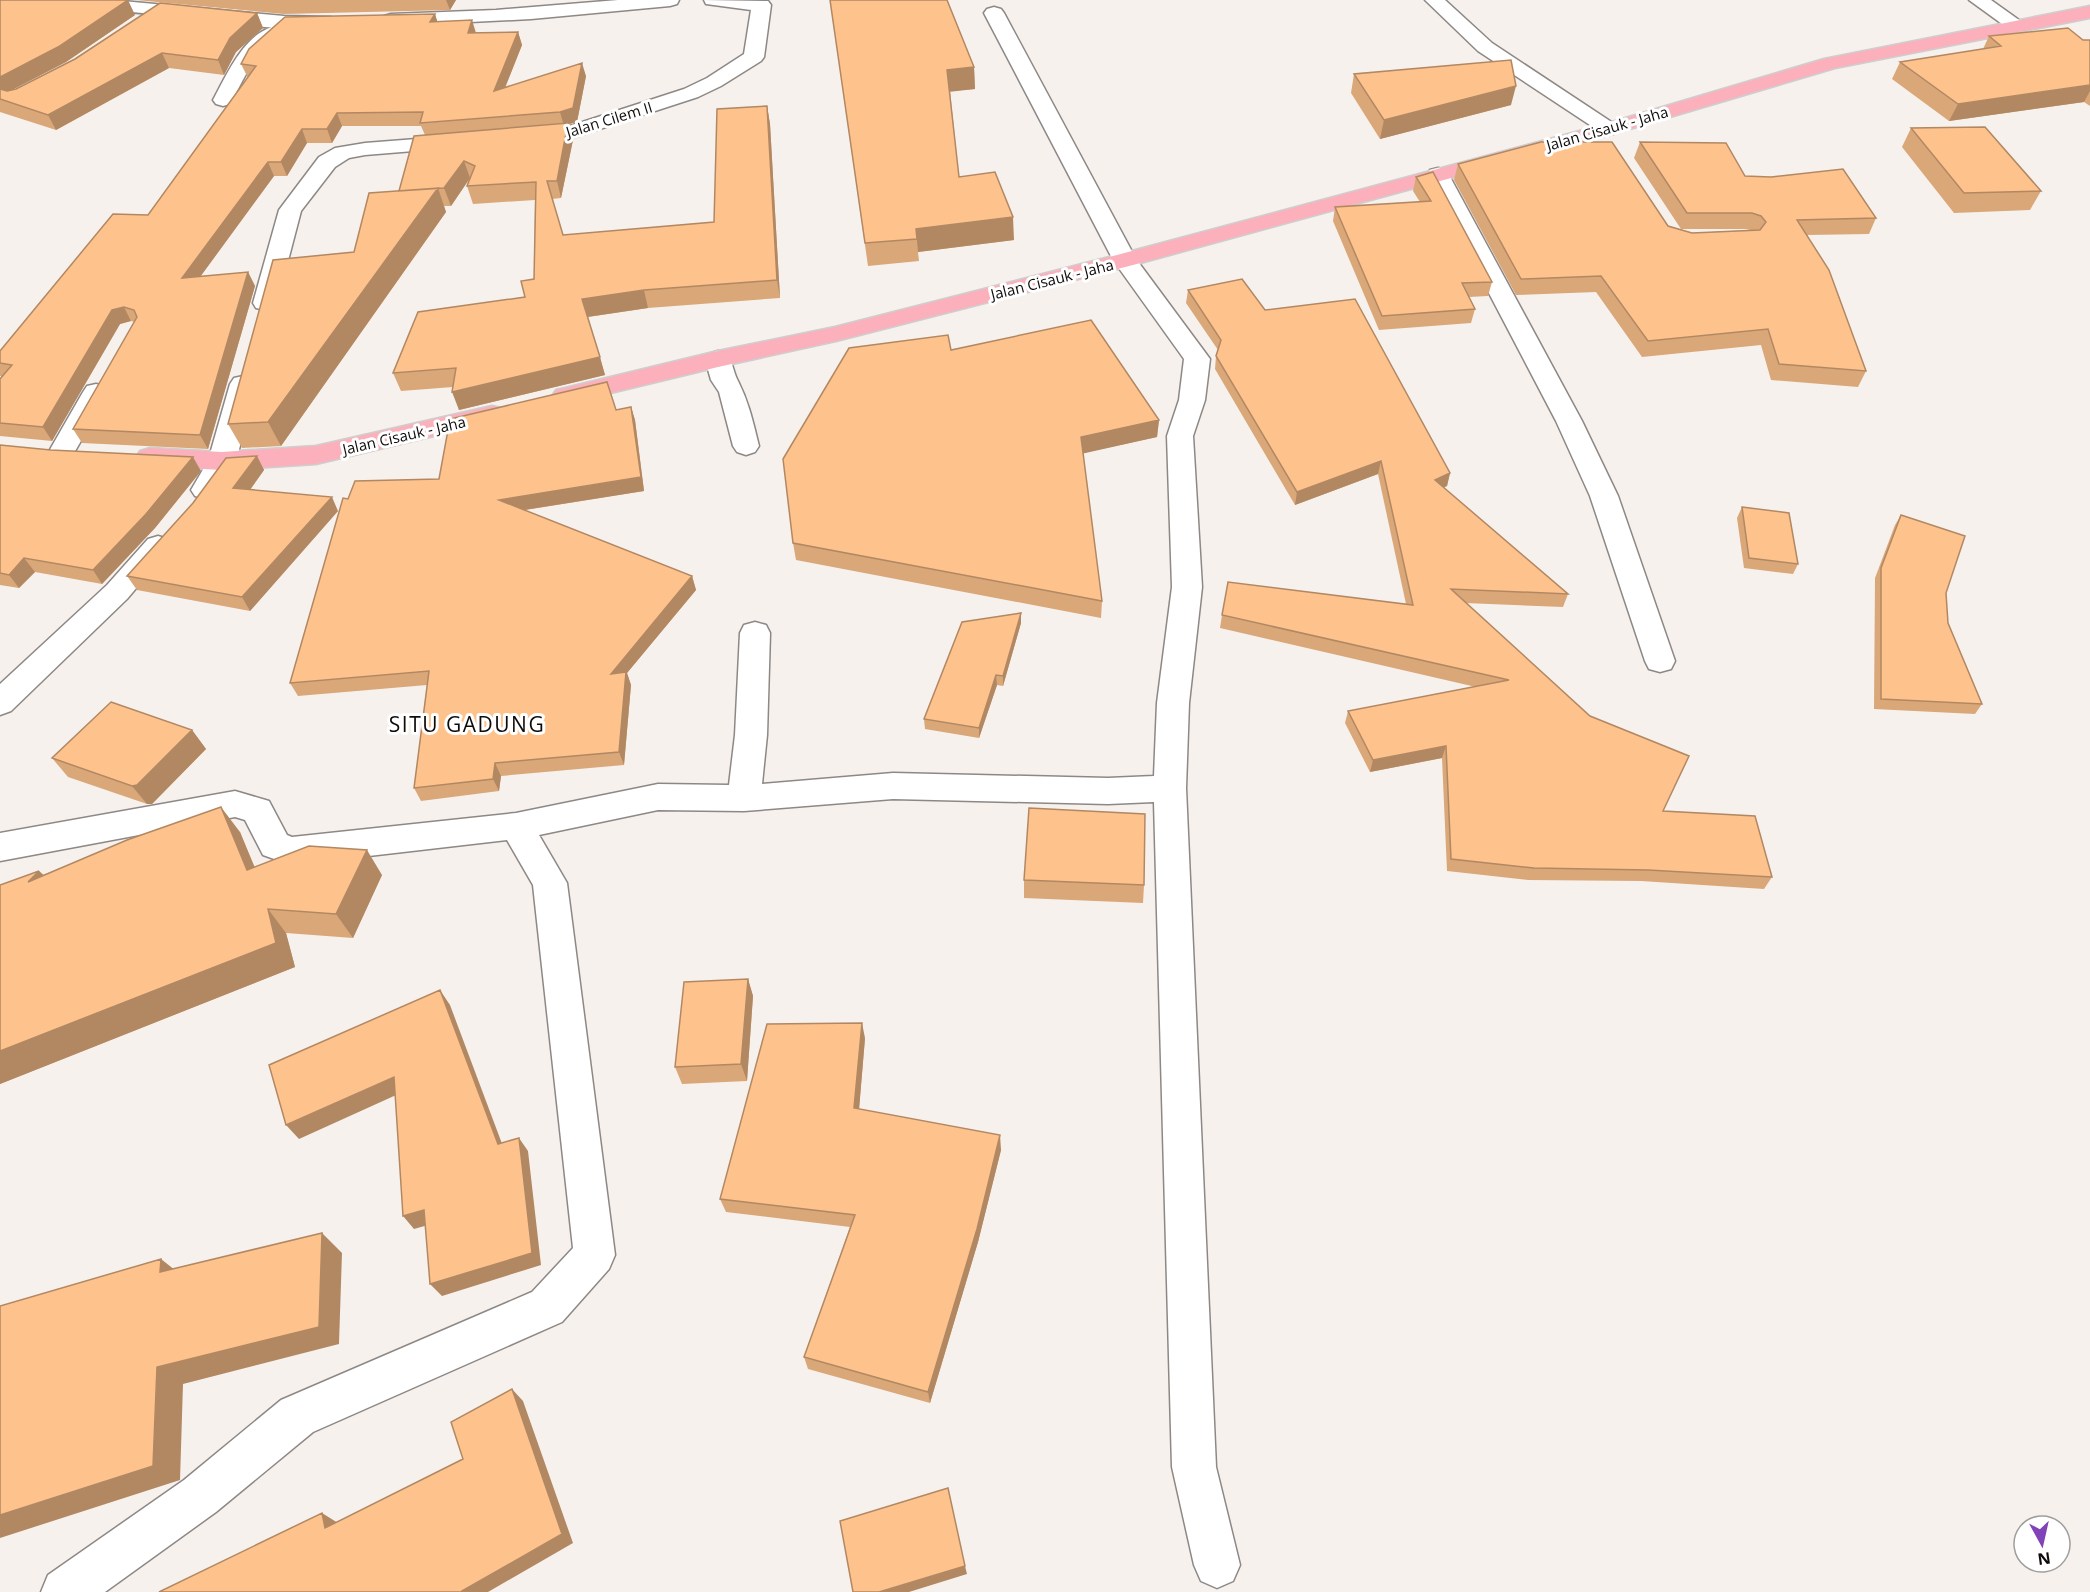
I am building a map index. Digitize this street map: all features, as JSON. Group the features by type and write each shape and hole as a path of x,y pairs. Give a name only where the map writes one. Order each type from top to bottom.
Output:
{"main road":[{"name":"Jalan Cisauk - Jaha","path":"549,400 718,359 836,334 1438,176 1609,136 1831,63 2016,24 2090,12"},
{"name":"Jalan Cisauk - Jaha","path":"130,456 222,461 316,455 515,408"}],"street":[{"path":"24,0 162,9 284,22 343,21"},
{"path":"378,20 495,18 564,13 670,0"},
{"path":"713,0 763,2"},
{"path":"1434,0 1485,47 1609,136"},
{"path":"1978,0 2016,24"},
{"name":"Jalan Cilem II","path":"507,138 566,134 691,93 714,82 754,57 763,2"},
{"path":"133,29 162,9"},
{"path":"994,13 1125,260 1197,359 1192,400 1180,436 1187,587 1173,703 1170,788 1194,1467 1217,1565"},
{"path":"223,100 245,58 284,22"},
{"path":"259,324 290,210 327,162 343,153 365,149 472,141"},
{"path":"1438,176 1569,421 1604,496 1660,662"},
{"path":"0,703 34,668 117,592 183,518 216,475 222,461 250,358"},
{"path":"718,359 724,380 732,392 746,446"},
{"path":"62,453 108,371"},
{"path":"744,798 751,735 755,633"},
{"path":"0,847 235,804 257,810 275,845 291,851 516,826 658,798 744,798 893,786 1108,791 1170,788"},
{"path":"65,1592 200,1496 297,1416 547,1306 594,1255 550,883 516,826"}],"building":[{"path":"0,0 128,0 58,47 0,77"},
{"path":"830,0 947,0 974,67 947,70 959,177 995,172 1013,217 916,229 917,239 865,243"},
{"path":"160,3 257,13 230,38 218,60 162,53 48,115 0,99 0,89 7,91 16,89 75,59"},
{"path":"435,14 430,22 472,20 468,33 518,32 494,91 582,63 573,108 560,112 420,123 423,112 337,113 327,129 302,129 281,162 268,162 182,278 248,272 200,435 73,429 137,317 134,310 124,307 112,310 43,427 0,423 0,379 12,365 0,363 0,351 113,214 148,215 256,66 241,64 249,49 285,17"},
{"path":"2068,28 2083,40 2090,40 2090,85 1958,104 1900,62 2001,46 1989,36"},
{"path":"1511,60 1516,86 1384,120 1354,74"},
{"path":"767,106 777,280 644,290 582,299 600,357 452,392 456,368 393,373 418,312 525,297 521,281 534,279 536,182 467,186 475,166 464,161 444,188 399,191 414,136 568,123 557,181 547,181 563,235 714,222 717,109"},
{"path":"1985,127 2041,191 1964,193 1911,128"},
{"path":"1541,142 1612,142 1668,226 1692,233 1760,230 1766,222 1761,216 1752,213 1687,213 1640,142 1726,143 1745,176 1771,177 1843,169 1876,218 1797,220 1829,270 1866,371 1779,364 1768,329 1648,341 1601,276 1521,279 1458,164"},
{"path":"1433,172 1492,282 1462,283 1475,309 1382,316 1335,207 1431,201 1416,177"},
{"path":"438,188 268,422 228,424 273,260 354,252 369,193"},
{"path":"1242,279 1265,310 1355,299 1450,473 1435,480 1568,594 1451,589 1590,716 1689,756 1663,811 1755,816 1772,877 1648,870 1534,868 1451,859 1446,746 1373,760 1348,711 1509,680 1222,615 1228,582 1413,605 1381,461 1297,492 1216,356 1221,340 1188,290"},
{"path":"1091,320 1159,420 1081,437 1102,601 793,543 783,459 849,348 948,335 951,350"},
{"path":"607,382 616,410 631,407 641,477 499,500 692,576 611,674 626,672 619,752 495,763 493,779 414,788 429,671 290,683 343,498 348,499 355,481 439,479 450,419"},
{"path":"0,445 51,450 193,457 146,514 93,570 24,558 9,575 0,573"},
{"path":"257,456 233,488 332,497 242,597 127,576 193,503 226,458"},
{"path":"1742,507 1789,513 1798,564 1749,558"},
{"path":"1901,515 1965,536 1946,593 1948,623 1982,704 1881,699 1881,568"},
{"path":"1021,613 1003,676 996,675 979,728 924,719 962,622"},
{"path":"111,702 192,730 137,785 132,786 52,758"},
{"path":"221,807 247,870 309,846 367,850 336,914 268,909 276,943 0,1051 0,885 39,871 28,882 127,840"},
{"path":"1029,808 1145,814 1144,885 1024,880"},
{"path":"748,979 741,1064 675,1067 684,982"},
{"path":"440,990 498,1144 519,1138 532,1253 430,1284 424,1210 403,1216 394,1077 286,1125 269,1065"},
{"path":"862,1023 854,1108 1000,1135 977,1229 928,1392 804,1357 855,1215 720,1199 767,1024"},
{"path":"322,1233 319,1327 157,1367 153,1466 0,1515 0,1306 161,1259 160,1272"},
{"path":"512,1389 562,1534 463,1592 159,1592 322,1513 325,1528 463,1459 451,1422"},
{"path":"948,1488 965,1566 879,1592 853,1592 840,1521"}],"district":[{"name":"SITU GADUNG","path":"467,724"}]}
